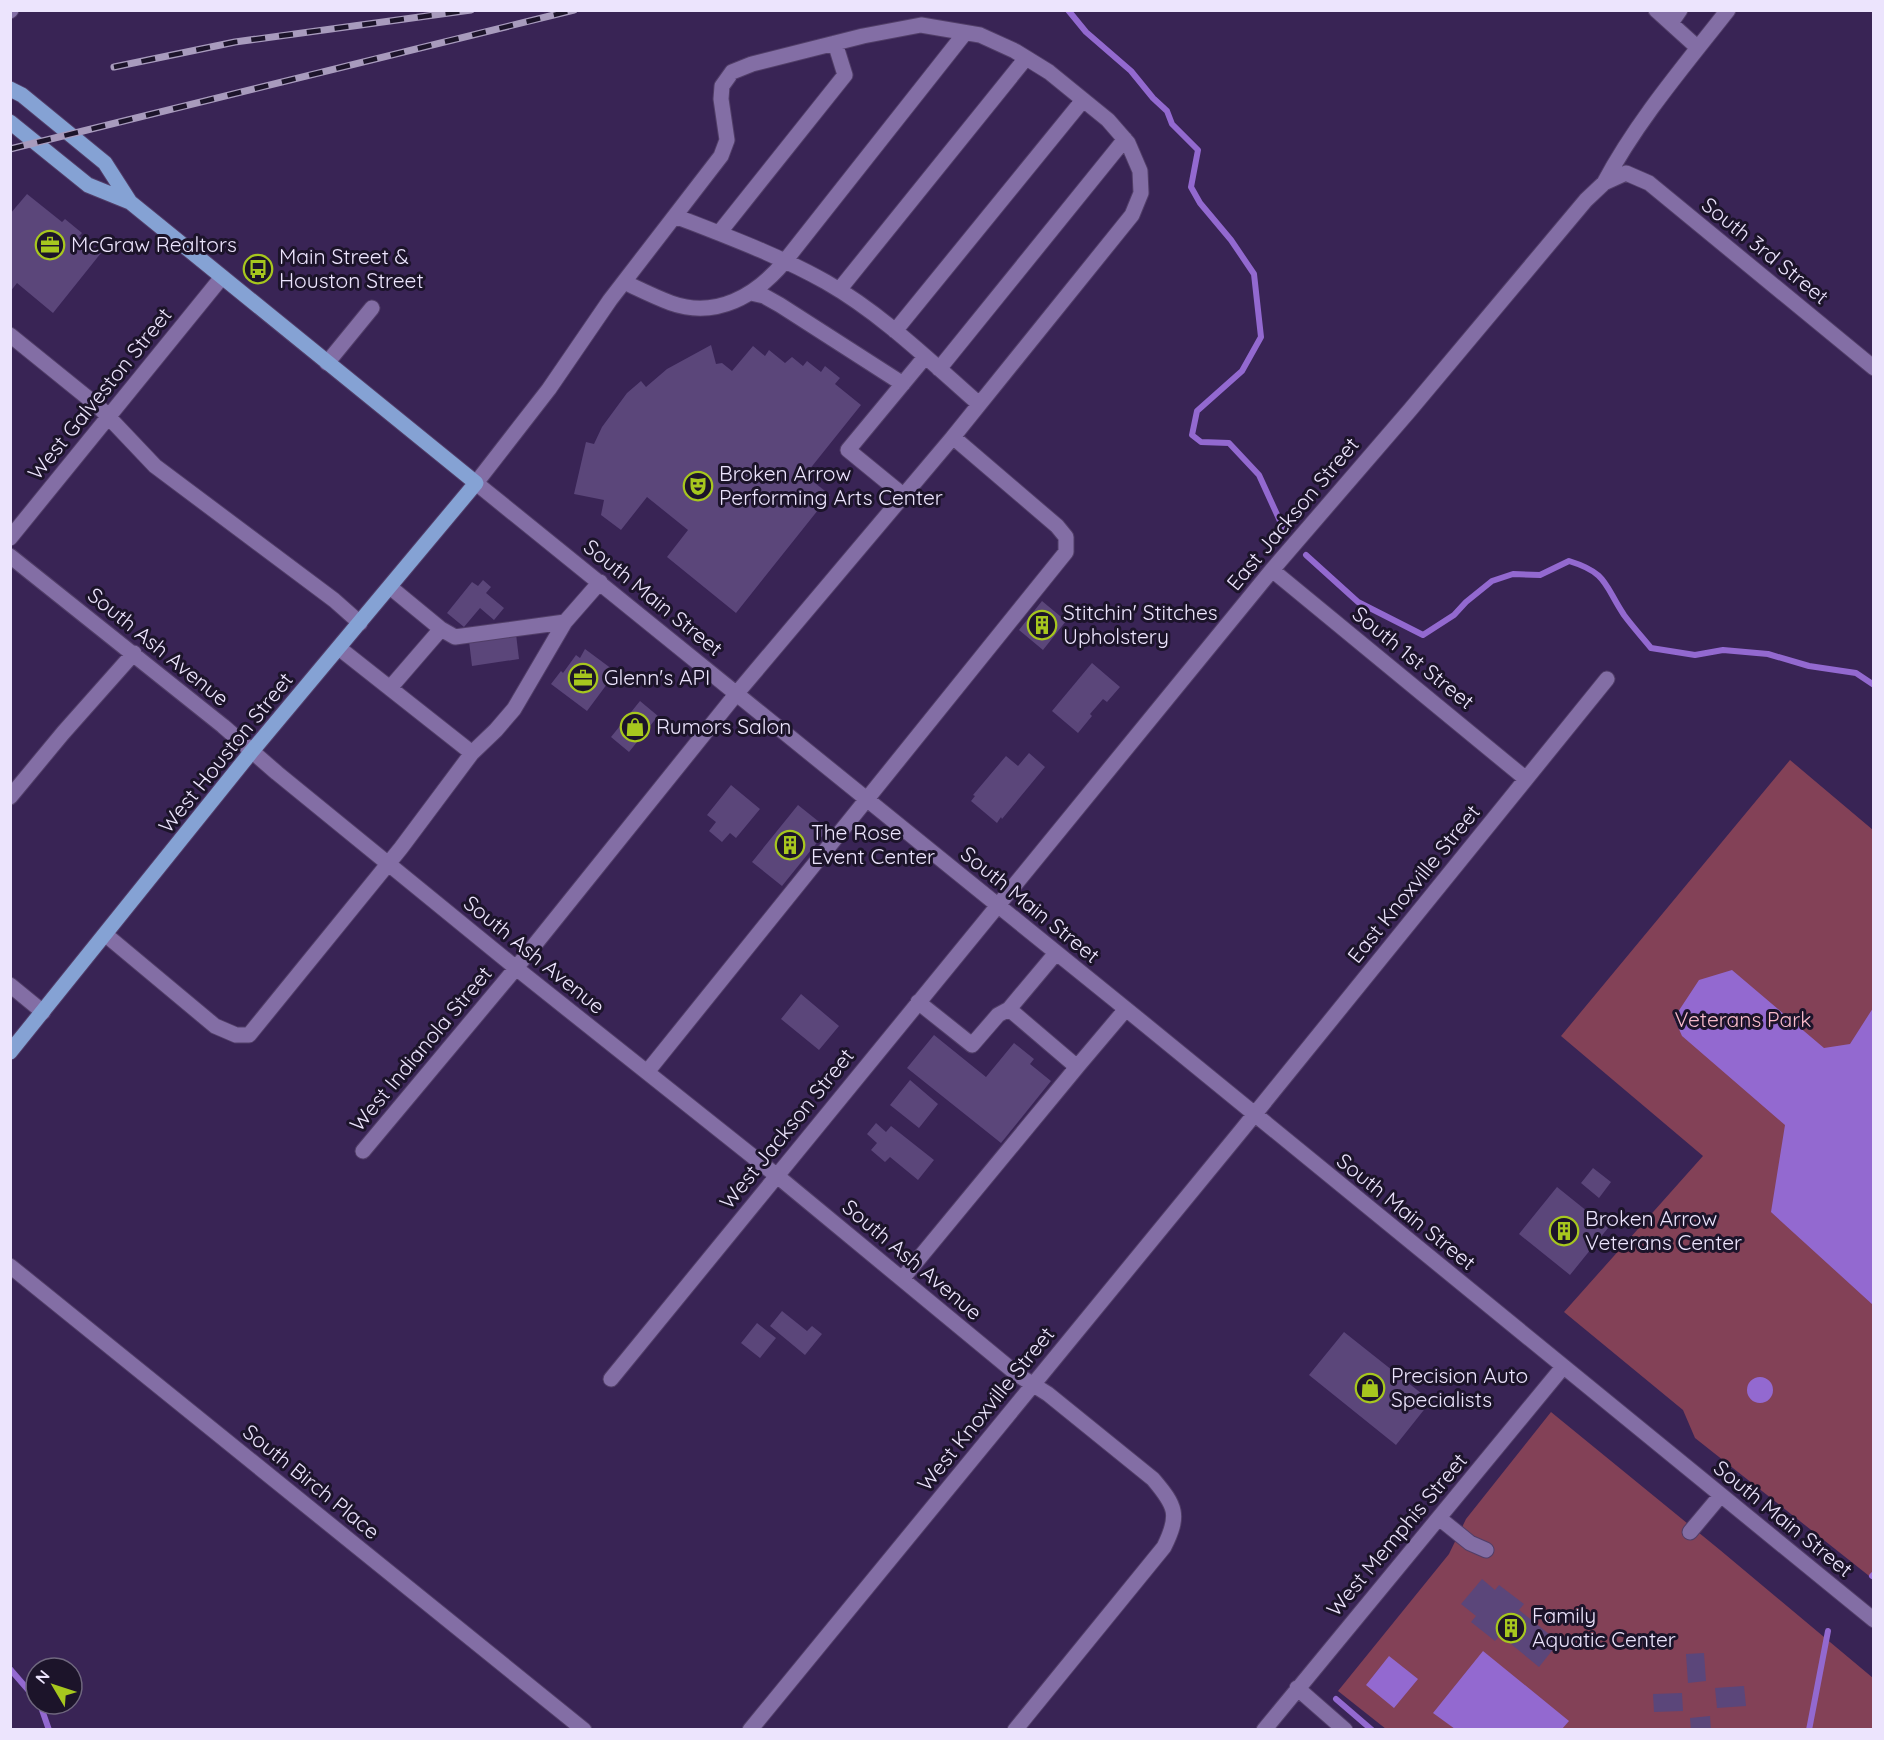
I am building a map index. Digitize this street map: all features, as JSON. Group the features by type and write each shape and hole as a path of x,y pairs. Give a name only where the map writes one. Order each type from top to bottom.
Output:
{"main road":[{"name":"South Main Street","path":"10,89 22,95 105,163 130,202"},
{"name":"South Main Street","path":"10,122 88,185 130,202 476,483"},
{"name":"West Houston Street","path":"10,1052 252,752 476,483"}],"street":[{"path":"1656,10 1676,16 1698,48"},
{"name":"East Jackson Street","path":"997,905 1272,570 1586,200 1604,183 1650,110 1728,10"},
{"name":"West Indianola Street","path":"363,1151 516,968 737,693 953,437 1132,215 1141,194 1140,171 1128,142 1108,120 1049,72 980,35 921,25 835,43 752,64 732,72 722,86 721,99 727,140 722,156 624,282 549,389 476,483"},
{"path":"624,282 672,303 693,308 710,309 728,305 752,293 775,274 965,33"},
{"path":"719,233 845,75 835,43"},
{"path":"838,290 1026,58"},
{"path":"895,331 1083,100"},
{"path":"939,369 1125,139"},
{"name":"East Jackson Street","path":"1604,183 1626,173"},
{"name":"South 3rd Street","path":"1626,173 1649,183 1874,368"},
{"path":"675,216 785,261 838,290 895,331 979,404"},
{"name":"West Galveston Street","path":"10,538 222,277"},
{"path":"752,293 780,304 903,384"},
{"path":"327,363 372,308"},
{"path":"10,335 108,417 137,450 155,466 334,600 360,623"},
{"path":"903,495 848,450 925,357"},
{"path":"647,1072 1066,552 1066,537 1057,526 953,437"},
{"name":"South Main Street","path":"476,483 1126,1009 1874,1620"},
{"name":"South Ash Avenue","path":"10,556 134,653 388,864 776,1175 1018,1375 1048,1394 1153,1479 1167,1495 1175,1520 1164,1547 1015,1730"},
{"name":"South 1st Street","path":"1272,570 1526,779"},
{"path":"106,935 214,1026 236,1035 249,1035 388,864 472,753 514,709 565,622 600,582"},
{"path":"390,587 441,629 456,637 565,622"},
{"path":"390,688 441,629"},
{"path":"339,648 472,753"},
{"path":"10,797 134,653"},
{"name":"East Knoxville Street","path":"1254,1115 1607,678"},
{"name":"West Jackson Street","path":"610,1379 997,905"},
{"path":"918,1002 972,1045 998,1015 1009,1009 1056,953"},
{"path":"10,985 43,1012"},
{"path":"1009,1009 1077,1067"},
{"path":"902,1279 1126,1009"},
{"name":"West Knoxville Street","path":"750,1730 1254,1115"},
{"name":"South Birch Place","path":"10,1266 584,1730"},
{"name":"West Memphis Street","path":"1264,1730 1563,1367"},
{"path":"1690,1532 1720,1495"},
{"path":"1438,1518 1470,1543 1486,1550"},
{"path":"1297,1688 1346,1730"}],"green space":[{"name":"Veterans Park","path":"1790,760 1873,830 1873,1579 1695,1438 1683,1410 1564,1312 1703,1156 1561,1036"},
{"path":"1551,1412 1873,1678 1873,1729 1386,1729 1338,1691 1449,1554 1466,1519"}],"shaded area":[{"path":"1732,970 1824,1048 1850,1044 1873,1008 1873,1305 1771,1212 1785,1125 1682,1036 1674,1018 1699,980"},
{"path":"1760,1377 1769,1381 1773,1390 1769,1399 1760,1403 1751,1399 1747,1390 1751,1381"},
{"path":"1483,1651 1569,1721 1562,1729 1455,1729 1433,1713"},
{"path":"1389,1656 1418,1679 1394,1708 1366,1685"}],"building":[{"name":"McGraw Realtors","path":"27,194 62,222 65,219 82,233 79,236 101,253 53,313 17,283 10,292 10,214"},
{"name":"Broken Arrow Performing Arts Center","path":"711,345 716,364 722,363 732,371 753,346 765,356 769,350 785,363 792,357 803,366 807,361 821,372 825,366 840,378 835,384 861,405 805,475 830,495 736,613 667,557 688,530 647,497 621,530 601,515 604,500 574,494 586,442 594,444 602,427 627,393 641,381 646,387 667,369"},
{"path":"483,580 491,587 486,593 504,608 494,620 480,608 464,627 447,613 472,582 478,586"},
{"name":"Stitchin' Stitches Upholstery","path":"1042,601 1066,621 1043,650 1019,630"},
{"path":"516,634 519,659 472,666 469,641"},
{"name":"Glenn's API","path":"585,649 616,672 587,711 551,684 561,671 563,673 576,655 580,658"},
{"path":"1092,663 1120,687 1107,702 1103,699 1078,733 1052,711"},
{"name":"Rumors Salon","path":"640,701 658,716 629,752 611,737"},
{"path":"1029,753 1045,767 997,823 971,801 975,796 973,795 1006,756 1018,766"},
{"path":"731,785 760,809 736,838 730,833 722,842 709,831 716,822 707,815"},
{"name":"The Rose Event Center","path":"798,805 828,829 782,886 752,862"},
{"path":"801,994 839,1026 819,1050 781,1019"},
{"path":"934,1035 986,1077 1014,1043 1034,1059 1030,1064 1051,1081 1001,1143 907,1068"},
{"path":"910,1080 938,1104 919,1128 890,1105"},
{"path":"876,1123 886,1132 891,1126 934,1160 918,1180 890,1157 885,1162 871,1150 877,1143 867,1134"},
{"path":"1593,1168 1611,1182 1599,1198 1581,1183"},
{"name":"Broken Arrow Veterans Center","path":"1557,1187 1608,1228 1570,1275 1519,1234"},
{"path":"782,1311 807,1331 812,1326 822,1334 805,1355 770,1326"},
{"path":"757,1323 776,1338 760,1358 741,1343"},
{"name":"Precision Auto Specialists","path":"1344,1332 1431,1401 1396,1445 1309,1375"},
{"name":"Family Aquatic Center","path":"1482,1579 1495,1590 1499,1585 1524,1604 1519,1610 1559,1642 1539,1667 1500,1635 1495,1641 1471,1622 1476,1616 1461,1604"},
{"path":"1704,1653 1706,1681 1688,1683 1686,1654"},
{"path":"1744,1686 1746,1706 1717,1708 1715,1688"},
{"path":"1682,1693 1683,1711 1654,1712 1653,1694"},
{"path":"1710,1716 1711,1730 1691,1730 1690,1718"}],"waterway":[{"path":"1068,10 1086,32 1131,71 1167,111 1172,124 1198,150 1191,187 1200,203 1231,240 1254,274 1261,337 1242,371 1197,411 1192,435 1201,442 1229,443 1259,475 1285,532"},
{"path":"1306,555 1358,602 1423,635 1454,615 1492,581 1513,574 1540,575 1569,561 1591,570 1604,581 1624,615 1651,648 1695,655 1723,650 1768,654 1809,666 1856,673 1874,685"},
{"path":"1809,1730 1828,1631"},
{"path":"10,1669 24,1685"},
{"path":"1336,1699 1372,1730"},
{"path":"44,1716 49,1730"}],"railway":[{"path":"114,67 235,42 471,10"},
{"path":"10,149 574,10"}],"place":[{"name":"McGraw Realtors","path":"50,245"},
{"name":"Main Street & Houston Street","path":"258,269"},
{"name":"Broken Arrow Performing Arts Center","path":"698,486"},
{"name":"Stitchin' Stitches Upholstery","path":"1042,625"},
{"name":"Glenn's API","path":"583,678"},
{"name":"Rumors Salon","path":"635,727"},
{"name":"The Rose Event Center","path":"790,845"},
{"name":"Broken Arrow Veterans Center","path":"1564,1231"},
{"name":"Precision Auto Specialists","path":"1370,1388"},
{"name":"Family Aquatic Center","path":"1511,1628"}]}
